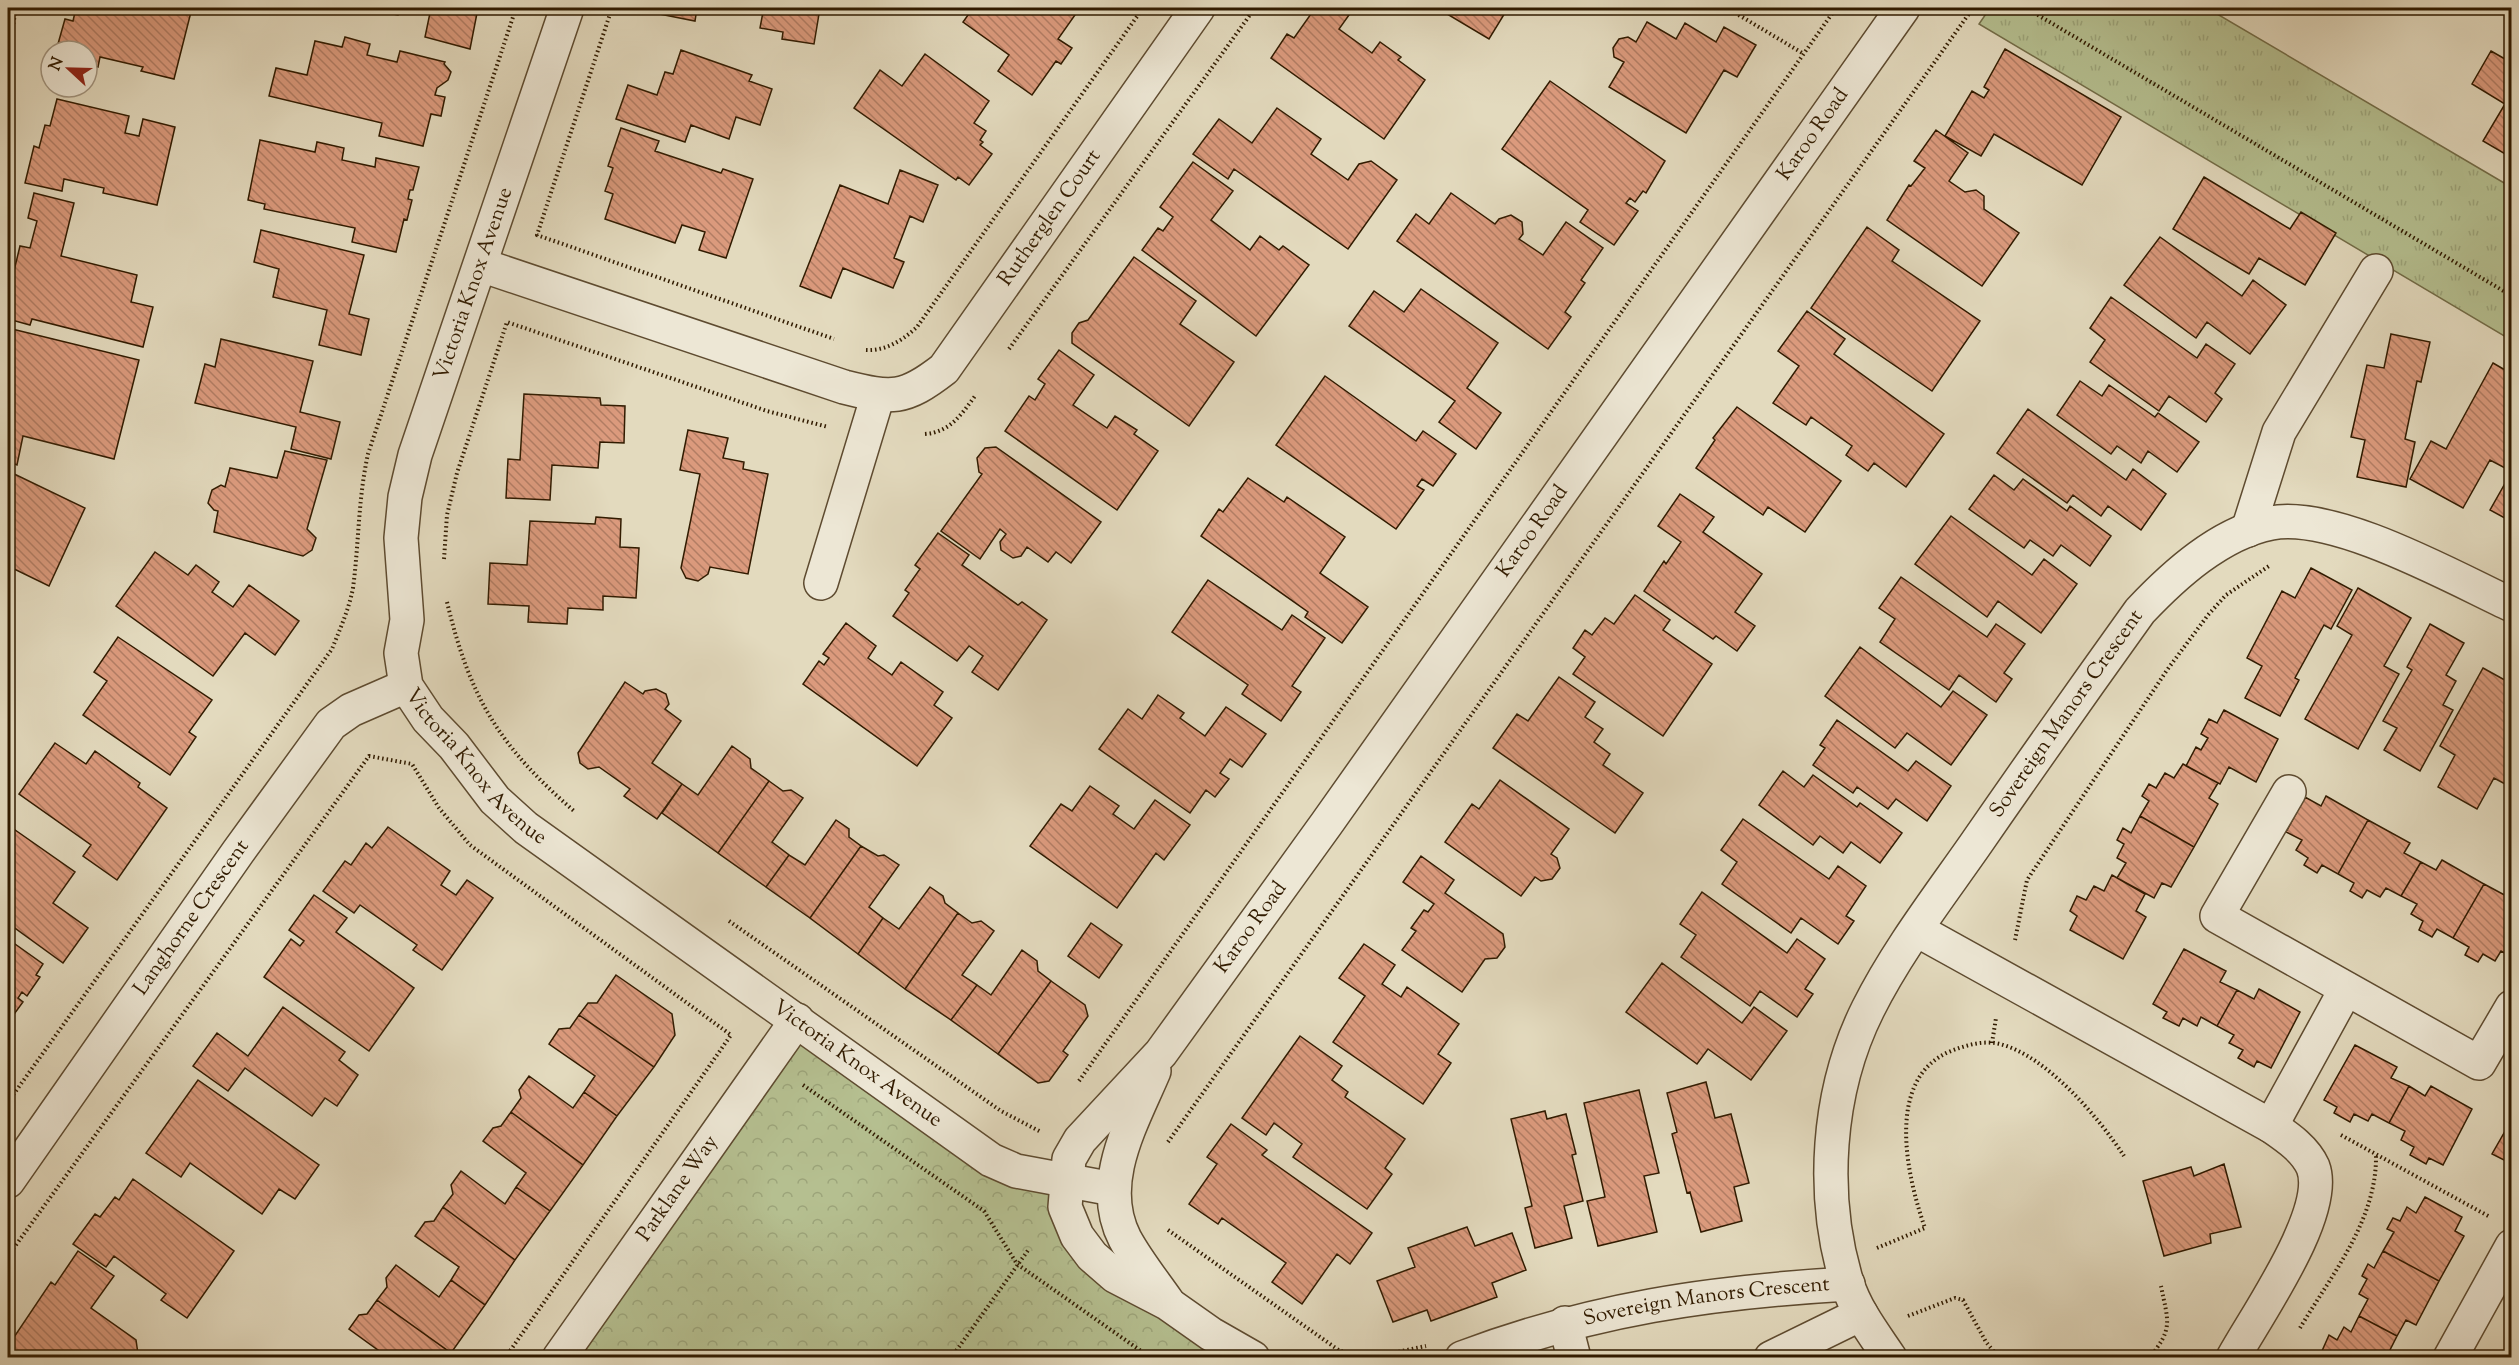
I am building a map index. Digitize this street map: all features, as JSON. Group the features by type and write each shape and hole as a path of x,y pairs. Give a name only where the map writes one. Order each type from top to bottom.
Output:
{"street":[{"name":"Victoria Knox Avenue","path":"567,8 415,455 405,497 401,538 407,620 401,653 406,686 428,719 454,746 495,800 526,828 991,1160 1016,1172 1113,1189"},
{"name":"Rutherglen Court","path":"481,265 833,383 878,395 901,395 919,388 944,369 1198,8"},
{"name":"Karoo Road","path":"1253,1358 1218,1346 1167,1303 1115,1276 1092,1256 1077,1236 1065,1207 1069,1159 1080,1140 1161,1053 1328,824 1903,8"},
{"path":"2248,530 2279,432 2376,271"},
{"path":"821,583 878,395"},
{"name":"Sovereign Manors Crescent","path":"1890,1358 1861,1314 1848,1284 1840,1251 1831,1173 1838,1097 1848,1059 1868,1009 1917,930 2139,611 2182,571 2225,541 2248,530 2272,523 2297,521 2339,530 2368,540 2511,605"},
{"name":"Langhorne Crescent","path":"8,1181 245,842 331,724 351,710 406,686"},
{"path":"2289,792 2217,916 2479,1063 2511,1007"},
{"path":"1917,930 2271,1126 2302,1150 2313,1168 2316,1189 2312,1210 2302,1236 2239,1355"},
{"path":"2271,1126 2346,989"},
{"name":"Parklane Way","path":"559,1358 797,1020"},
{"name":"Karoo Road","path":"1161,1053 1118,1159 1113,1189 1125,1238 1167,1303"},
{"path":"2450,1358 2506,1234"},
{"name":"Sovereign Manors Crescent","path":"1462,1358 1518,1336 1627,1308 1703,1295 1848,1284"},
{"name":"Sovereign Manors Crescent","path":"1771,1358 1861,1314"},
{"name":"Sovereign Manors Crescent","path":"1565,1323 1574,1358"}],"path":[{"path":"8,55 16,8"},
{"path":"612,8 537,235 837,340"},
{"path":"859,348 870,350 890,346 902,340 917,327 1143,8"},
{"path":"1004,356 1255,8"},
{"path":"1727,8 1804,54"},
{"path":"1077,1083 1836,8"},
{"path":"1162,1150 1973,8"},
{"path":"2026,8 2511,296"},
{"path":"444,563 447,515 457,474 507,322 767,411 838,429"},
{"path":"925,434 936,433 956,422 977,394"},
{"path":"2013,951 2027,880 2167,670 2226,595 2249,578 2279,563"},
{"path":"446,592 457,644 475,689 494,727 520,760 581,817"},
{"path":"8,1102 281,718 319,669"},
{"path":"8,1256 369,756 412,764 439,808 470,845 731,1035 505,1358"},
{"path":"725,918 1001,1111 1042,1132 1049,1122"},
{"path":"1876,1249 1925,1228 1914,1197 1908,1165 1906,1122 1910,1101 1928,1068 1943,1054 1984,1042 2000,1044 2032,1060 2058,1080 2104,1125 2124,1156"},
{"path":"803,1085 984,1211 1017,1264 1151,1358"},
{"path":"2336,1132 2506,1234"},
{"path":"2299,1330 2366,1215 2374,1190 2376,1155"},
{"path":"1166,1230 1340,1351 1373,1357 1428,1346"},
{"path":"951,1358 1029,1249"},
{"path":"2149,1358 2164,1340 2168,1328 2161,1286"},
{"path":"1904,1318 1955,1298 1963,1300 1981,1334 1999,1358"}],"green space":[{"path":"1990,8 2207,8 2511,187 2511,340 1979,24"},
{"path":"797,1020 991,1160 1066,1182 1077,1236 1226,1358 559,1358"}],"building":[{"path":"76,8 192,8 174,79 141,71 143,67 100,57 99,62 99,39 59,39 65,19 73,21"},
{"path":"356,8 399,8 398,15"},
{"path":"431,8 478,8 470,49 425,37"},
{"path":"655,8 697,8 695,21 654,13"},
{"path":"738,8 820,8 814,44 782,39 783,32 760,28 763,12"},
{"path":"973,8 1064,8 1075,15 1058,39 1072,48 1061,64 1056,61 1032,95 998,71 1009,55 963,22"},
{"path":"1301,8 1354,8 1339,29 1372,53 1380,42 1401,57 1398,60 1425,80 1384,139 1271,58 1287,34 1294,38 1311,14"},
{"path":"1437,8 1508,8 1489,39"},
{"path":"1647,22 1676,39 1685,23 1716,42 1724,27 1756,45 1737,77 1724,70 1686,133 1609,87 1624,62 1614,57 1613,48 1619,39 1628,37 1636,42"},
{"path":"345,37 370,44 367,55 397,62 400,51 445,62 444,64 451,72 448,80 437,88 435,95 445,97 441,116 431,114 423,146 379,136 382,123 269,96 276,68 307,75 315,41 342,47"},
{"path":"2005,49 2121,117 2082,185 1994,134 1981,156 1945,136 1972,91 1984,98 1989,90 1984,87"},
{"path":"681,50 752,75 749,81 772,89 760,125 736,117 729,139 691,125 685,142 616,119 628,85 657,95 665,72 673,74"},
{"path":"2491,51 2512,63 2512,158 2483,141 2505,104 2472,84"},
{"path":"925,54 989,101 974,123 986,131 980,140 983,142 980,145 992,154 969,185 958,177 956,180 854,108 880,70 902,86"},
{"path":"1550,81 1665,161 1646,193 1643,191 1635,202 1630,198 1626,203 1638,211 1614,245 1580,222 1588,210 1502,149"},
{"path":"57,99 129,116 125,133 139,136 143,119 175,127 157,205 103,193 104,188 64,179 62,191 25,183 34,146 39,148 45,125 50,126"},
{"path":"1277,108 1321,139 1311,154 1348,180 1359,164 1371,161 1397,180 1348,249 1234,169 1228,179 1193,154 1219,119 1252,143"},
{"path":"621,128 659,141 655,151 721,173 723,169 753,179 726,258 699,250 705,232 682,225 675,243 605,219 613,194 605,191 613,168 608,166"},
{"path":"1936,130 1968,153 1949,181 1965,192 1976,190 1984,196 1984,209 2019,233 1982,286 1887,220 1909,185 1911,186 1925,168 1914,161"},
{"path":"260,140 315,152 317,142 344,148 342,160 375,167 376,158 419,167 413,190 410,190 408,199 412,200 407,220 404,219 396,252 352,242 355,228 264,209 265,204 248,200"},
{"path":"1193,162 1233,191 1211,220 1250,250 1260,236 1279,250 1283,246 1309,265 1256,336 1142,250 1158,228 1163,231 1173,217 1160,207"},
{"path":"900,170 938,185 923,222 910,216 894,258 904,262 893,288 843,268 831,298 800,286 840,185 888,204"},
{"path":"2204,177 2290,229 2301,212 2336,233 2305,285 2259,258 2249,274 2173,229"},
{"path":"34,193 74,203 61,256 137,275 131,302 153,307 143,347 32,319 30,325 8,319 8,278 12,279 20,246 30,248 37,221 28,218"},
{"path":"1451,193 1495,224 1499,219 1511,215 1522,222 1523,234 1519,239 1543,255 1566,222 1603,248 1581,280 1585,283 1565,312 1571,317 1548,349 1397,241 1416,214 1429,224"},
{"path":"1867,227 1899,250 1892,261 1980,321 1932,391 1811,308"},
{"path":"261,230 364,255 349,314 369,319 361,355 319,345 327,310 273,297 279,269 254,262"},
{"path":"2160,237 2242,296 2253,280 2286,305 2250,354 2207,322 2196,338 2124,285"},
{"path":"1134,257 1196,301 1180,324 1234,362 1189,426 1072,343 1072,333 1079,323 1088,320"},
{"path":"1421,289 1498,343 1467,388 1501,413 1476,449 1439,422 1455,401 1349,326 1374,291 1404,312"},
{"path":"2111,297 2197,358 2206,344 2235,364 2215,393 2222,399 2206,422 2169,396 2159,411 2090,362 2105,340 2090,328"},
{"path":"1807,311 1845,339 1834,354 1944,434 1906,487 1874,463 1868,471 1846,455 1852,446 1811,417 1806,425 1773,403 1799,366 1778,351"},
{"path":"8,328 139,360 114,459 23,436 17,465 8,461"},
{"path":"2391,334 2430,342 2421,382 2417,381 2405,439 2415,442 2406,487 2357,477 2365,440 2351,437 2367,365 2384,368"},
{"path":"221,339 313,361 300,412 340,422 331,459 291,449 296,427 195,403 205,364 215,367"},
{"path":"1059,350 1094,375 1073,405 1107,428 1115,416 1137,430 1134,434 1158,451 1117,510 1005,431 1029,396 1035,400 1045,384 1038,379"},
{"path":"2493,363 2512,374 2512,456 2505,468 2490,460 2463,508 2410,479 2431,441 2446,449"},
{"path":"1325,376 1416,441 1423,431 1456,454 1433,486 1422,479 1417,486 1424,490 1396,529 1276,445"},
{"path":"2080,381 2102,396 2109,385 2155,417 2158,413 2199,442 2177,472 2148,451 2141,463 2117,446 2111,454 2057,415"},
{"path":"524,394 600,398 601,405 625,406 624,443 600,442 598,468 552,465 550,500 506,498 508,459 520,460"},
{"path":"1737,407 1841,481 1805,532 1768,507 1763,515 1696,468 1715,440 1713,438"},
{"path":"2028,409 2126,480 2133,469 2166,494 2141,530 2108,506 2101,516 2073,495 2067,503 1997,453"},
{"path":"688,430 728,438 723,458 744,462 743,469 768,474 748,574 710,567 708,574 698,581 686,578 681,568 700,474 680,470"},
{"path":"996,447 1101,522 1071,563 1056,552 1048,562 1027,547 1021,556 1013,558 1001,550 1000,542 1006,534 1000,529 980,559 941,531 982,474 979,472 977,458 985,448"},
{"path":"285,451 327,460 307,529 316,538 312,550 303,556 214,532 218,511 208,503 212,490 221,485 225,487 230,468 277,478"},
{"path":"8,471 85,508 49,586 8,566"},
{"path":"2512,471 2512,522 2490,510"},
{"path":"1994,475 2014,490 2023,479 2067,511 2070,506 2111,536 2090,566 2061,545 2053,556 2030,540 2024,548 1969,509"},
{"path":"1248,478 1284,502 1287,497 1345,537 1320,573 1368,607 1342,643 1305,617 1308,612 1201,536 1219,509 1223,512"},
{"path":"1680,494 1714,517 1703,532 1762,574 1735,612 1755,626 1737,651 1716,636 1713,639 1644,591 1664,561 1666,564 1681,542 1658,526"},
{"path":"1951,516 2032,575 2044,559 2077,584 2041,633 1998,601 1987,617 1915,564"},
{"path":"596,517 621,519 620,547 639,548 636,598 603,596 603,610 568,608 567,624 528,622 529,606 488,604 490,563 527,565 530,521 595,524"},
{"path":"938,533 969,555 962,565 1018,605 1022,602 1047,620 998,690 972,672 983,656 969,646 957,661 893,616 909,593 905,590 920,569 915,565"},
{"path":"155,552 188,575 196,565 219,582 212,592 233,607 249,585 299,621 275,655 245,633 213,676 116,606"},
{"path":"2311,568 2352,590 2331,629 2324,625 2295,678 2299,680 2280,716 2245,698 2262,666 2247,658 2282,591 2295,598"},
{"path":"1901,577 1987,637 1996,624 2025,644 2004,673 2012,679 1996,702 1959,675 1949,690 1880,642 1895,619 1879,608"},
{"path":"1208,580 1282,630 1292,615 1325,638 1292,686 1301,692 1281,721 1242,694 1248,685 1172,632"},
{"path":"2358,588 2411,618 2384,666 2399,674 2358,749 2305,719 2352,635 2337,626"},
{"path":"1635,595 1670,620 1663,630 1712,664 1663,736 1573,674 1585,657 1573,648 1585,630 1592,635 1605,618 1614,624"},
{"path":"846,623 876,646 868,658 892,675 901,662 943,692 934,705 952,718 917,766 803,684 819,661 824,665 829,658 823,654"},
{"path":"2430,624 2464,643 2446,675 2456,681 2443,705 2453,710 2420,771 2384,750 2397,728 2383,721 2412,670 2407,667"},
{"path":"118,637 212,700 189,732 196,737 170,775 83,715 107,681 94,672"},
{"path":"1860,647 1941,707 1953,691 1987,715 1951,765 1907,733 1895,748 1825,696"},
{"path":"2483,668 2512,684 2512,778 2507,785 2494,778 2477,809 2438,787 2455,755 2440,746"},
{"path":"1559,677 1595,702 1585,717 1603,729 1594,742 1610,754 1603,765 1643,793 1615,833 1493,748 1517,714 1528,721"},
{"path":"625,682 643,694 645,691 656,689 666,694 669,704 665,709 681,721 652,763 682,784 657,819 624,796 630,789 599,767 588,769 580,763 578,753"},
{"path":"1158,695 1184,713 1180,718 1205,736 1226,707 1266,734 1242,767 1230,759 1220,773 1229,779 1215,797 1206,790 1190,813 1099,749 1128,709 1142,719"},
{"path":"2224,710 2278,739 2256,782 2229,767 2220,784 2186,766 2196,747 2201,750 2208,738 2201,734 2209,719 2217,723"},
{"path":"1837,720 1908,771 1916,761 1951,786 1927,821 1896,799 1888,809 1857,787 1853,793 1813,765 1825,748 1820,745"},
{"path":"55,743 86,764 95,751 140,783 138,787 167,808 117,880 83,856 91,845 19,794"},
{"path":"732,746 750,759 751,768 769,781 718,853 662,813 682,784 698,795"},
{"path":"2183,764 2218,783 2209,798 2218,804 2194,847 2140,816 2149,801 2142,796 2149,784 2156,788 2165,773 2174,778"},
{"path":"1783,771 1804,787 1813,775 1857,807 1860,803 1902,833 1880,863 1851,842 1843,853 1820,836 1813,845 1759,805"},
{"path":"1500,780 1569,829 1551,854 1557,858 1560,868 1552,879 1541,881 1535,877 1521,896 1445,842 1472,804 1479,809"},
{"path":"769,781 783,791 791,790 803,798 772,842 789,855 766,887 718,853"},
{"path":"1090,786 1119,806 1113,814 1134,829 1155,800 1190,825 1164,860 1156,853 1117,908 1030,846 1061,804 1072,811"},
{"path":"2326,796 2368,820 2338,874 2322,865 2317,873 2304,865 2308,858 2296,850 2302,840 2286,832 2305,797 2321,806"},
{"path":"2140,816 2194,847 2171,887 2162,883 2154,898 2117,878 2126,863 2117,858 2124,844 2117,840 2123,828 2131,833"},
{"path":"1743,819 1829,879 1838,866 1866,886 1846,916 1854,921 1838,944 1801,918 1791,933 1722,884 1737,862 1721,850"},
{"path":"836,820 849,829 849,837 861,846 810,918 766,887 789,855 805,865"},
{"path":"2368,820 2410,843 2404,853 2421,862 2401,896 2386,888 2380,897 2367,890 2362,898 2350,891 2354,883 2338,874"},
{"path":"8,825 75,872 53,903 88,928 63,963 8,923"},
{"path":"388,827 450,871 441,885 456,895 467,880 493,898 442,970 413,950 417,945 360,905 354,913 323,891 345,861 351,865 366,843 372,848"},
{"path":"861,846 878,856 884,855 899,865 869,907 883,918 858,954 810,918"},
{"path":"1421,856 1454,880 1445,893 1503,934 1505,947 1497,958 1485,959 1462,992 1402,950 1416,931 1411,928 1424,910 1428,912 1434,904 1403,882"},
{"path":"2442,860 2484,884 2453,938 2437,929 2432,937 2419,930 2423,921 2411,914 2417,904 2401,896 2421,862 2436,870"},
{"path":"2112,875 2145,894 2136,911 2146,917 2123,959 2070,930 2077,916 2070,911 2077,896 2086,900 2094,886 2104,891"},
{"path":"2484,884 2512,899 2512,957 2501,951 2495,961 2483,954 2478,962 2465,955 2469,947 2453,938"},
{"path":"930,887 943,896 945,903 958,913 905,989 858,954 883,918 899,929"},
{"path":"1702,892 1787,953 1797,939 1825,959 1805,989 1813,994 1797,1017 1760,991 1750,1006 1681,957 1696,935 1680,924"},
{"path":"314,895 347,918 336,932 414,988 369,1051 264,977 291,939 300,946 304,941 289,930"},
{"path":"958,913 972,923 981,921 994,931 962,975 977,985 951,1020 905,989"},
{"path":"1091,923 1122,945 1099,978 1068,956"},
{"path":"8,939 43,964 36,975 40,977 27,996 22,992 18,998 23,1002 12,1017 8,1014"},
{"path":"1364,944 1395,965 1382,984 1401,997 1407,987 1459,1024 1438,1054 1451,1063 1423,1104 1333,1042 1365,996 1339,978"},
{"path":"2184,949 2226,971 2220,982 2237,990 2217,1026 2201,1017 2197,1026 2183,1018 2179,1026 2163,1018 2167,1012 2153,1004"},
{"path":"1022,950 1037,961 1038,971 1051,981 998,1054 951,1020 977,985 991,995"},
{"path":"1662,963 1742,1023 1754,1007 1787,1031 1751,1080 1708,1049 1697,1064 1626,1012"},
{"path":"616,975 672,1014 675,1035 654,1067 579,1015 588,1003 597,1003"},
{"path":"1051,981 1085,1005 1088,1016 1063,1051 1068,1055 1049,1081 1038,1083 998,1054"},
{"path":"2259,989 2300,1012 2271,1068 2257,1061 2254,1067 2238,1058 2243,1050 2229,1043 2234,1035 2217,1026 2237,990 2254,999"},
{"path":"283,1007 345,1052 339,1060 358,1075 337,1106 325,1098 312,1116 245,1068 228,1091 193,1066 217,1033 248,1056"},
{"path":"579,1015 654,1067 617,1116 584,1092 595,1076 549,1044 559,1029 570,1028"},
{"path":"1300,1036 1342,1066 1332,1080 1348,1092 1345,1097 1405,1139 1385,1168 1392,1174 1367,1209 1293,1157 1302,1144 1274,1123 1266,1135 1242,1118"},
{"path":"2355,1045 2397,1067 2391,1078 2409,1086 2389,1123 2372,1114 2368,1121 2354,1114 2350,1122 2334,1113 2337,1107 2324,1100"},
{"path":"529,1076 573,1108 584,1092 617,1116 583,1165 511,1112 521,1098 519,1090"},
{"path":"198,1080 319,1165 295,1199 279,1189 262,1214 190,1163 181,1177 146,1153"},
{"path":"1706,1082 1715,1118 1731,1114 1749,1183 1734,1187 1742,1221 1701,1232 1690,1192 1687,1193 1672,1134 1677,1132 1667,1093"},
{"path":"2409,1086 2425,1096 2431,1086 2472,1109 2443,1165 2429,1158 2426,1164 2410,1155 2414,1147 2401,1140 2405,1131 2389,1123"},
{"path":"1639,1090 1659,1173 1644,1176 1657,1232 1598,1246 1587,1201 1605,1197 1584,1103"},
{"path":"1545,1111 1547,1119 1566,1114 1576,1154 1572,1155 1583,1201 1564,1206 1572,1238 1535,1248 1525,1208 1532,1206 1511,1119"},
{"path":"511,1112 583,1165 550,1211 516,1187 526,1173 483,1141 493,1128 501,1126"},
{"path":"2512,1119 2512,1164 2492,1154"},
{"path":"1231,1124 1267,1150 1262,1155 1372,1233 1350,1264 1337,1254 1302,1304 1272,1282 1286,1263 1222,1218 1218,1224 1189,1204 1217,1164 1207,1157"},
{"path":"2224,1164 2241,1227 2210,1234 2211,1243 2164,1256 2143,1181 2191,1167 2194,1176"},
{"path":"461,1171 505,1204 516,1187 550,1211 515,1260 443,1207 453,1194 451,1185"},
{"path":"133,1179 234,1251 187,1318 161,1300 166,1294 114,1256 106,1267 73,1244 95,1214 100,1217 115,1197 119,1200"},
{"path":"2425,1197 2462,1217 2455,1231 2464,1236 2439,1281 2383,1251 2394,1232 2387,1229 2393,1218 2400,1221 2407,1207 2416,1213"},
{"path":"443,1207 515,1260 485,1305 451,1280 459,1267 415,1236 425,1222 434,1221"},
{"path":"1467,1227 1475,1246 1512,1233 1526,1270 1492,1283 1497,1297 1431,1321 1427,1310 1393,1322 1377,1281 1415,1267 1408,1248"},
{"path":"78,1251 114,1276 91,1308 136,1340 138,1354 135,1358 24,1358 8,1346 51,1282 55,1285"},
{"path":"2383,1251 2439,1281 2416,1325 2406,1320 2397,1336 2359,1316 2368,1299 2359,1294 2367,1279 2362,1276 2368,1264 2374,1268"},
{"path":"396,1265 439,1297 451,1280 485,1305 451,1353 377,1300 387,1287 386,1278"},
{"path":"377,1300 451,1353 447,1358 389,1358 349,1329 359,1315 367,1314"},
{"path":"2359,1316 2397,1336 2390,1350 2399,1354 2397,1358 2328,1358 2329,1355 2322,1351 2329,1335 2337,1340 2344,1327 2351,1332"}]}
